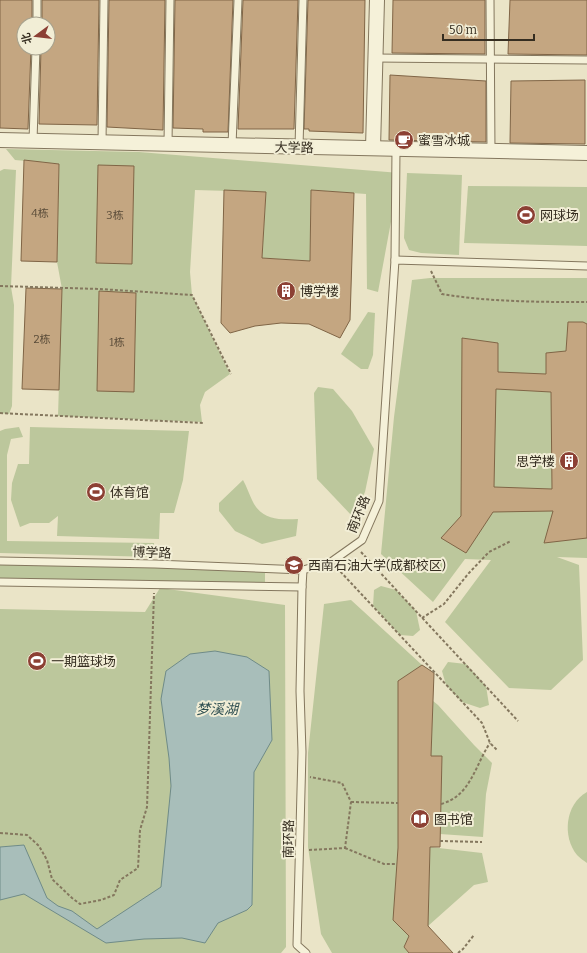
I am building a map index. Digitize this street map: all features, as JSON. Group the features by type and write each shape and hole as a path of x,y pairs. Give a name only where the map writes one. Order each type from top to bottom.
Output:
{"street":[{"path":"373,148 377,0"},
{"name":"大学路","path":"0,140 587,153"}],"lane":[{"path":"36,16 37,0"},
{"path":"102,142 104,0"},
{"path":"168,144 170,0"},
{"path":"232,145 238,0"},
{"path":"299,147 303,0"},
{"path":"490,0 491,151"},
{"path":"33,141 36,56"},
{"path":"375,58 587,60"},
{"name":"南环路","path":"306,953 297,945 301,775 300,692 303,570 331,562 362,540 379,501 395,260 396,149"},
{"path":"395,260 587,266"},
{"name":"博学路","path":"0,561 155,564 303,570"},
{"path":"0,582 302,587"}],"path":[{"path":"427,261 442,294 478,299 533,302 587,302"},
{"path":"0,286 100,289 192,295 231,374"},
{"path":"0,413 203,422"},
{"path":"422,618 444,604 468,574 489,552 512,541"},
{"path":"354,546 518,721"},
{"path":"331,562 482,723 490,743 497,750"},
{"path":"0,832 27,835 39,846 47,860 52,879 80,904 101,900 114,895 120,880 138,868 140,830 147,807 154,584"},
{"path":"441,804 452,799 466,788 490,743"},
{"path":"301,775 342,783 352,802 344,848"},
{"path":"352,802 398,803"},
{"path":"440,841 482,842"},
{"path":"299,851 344,848 384,864 397,864"},
{"path":"458,953 474,935"}],"green space":[{"path":"6,149 139,152 400,173 378,292 367,289 366,194 311,190 310,261 262,258 266,192 195,190 190,272 192,295 230,374 205,392 200,405 202,422 58,416 62,289 57,262 59,164 15,160"},
{"path":"4,169 16,170 11,287 14,305 12,406 9,414 0,413 0,171"},
{"path":"407,173 462,175 459,255 421,253 409,250 404,238"},
{"name":"网球场","path":"468,186 587,187 587,246 464,243"},
{"path":"430,278 587,278 587,558 557,557 579,565 583,660 551,690 509,688 445,622 491,560 465,559 433,602 381,554 394,417 412,280"},
{"path":"368,312 375,313 373,355 368,369 361,369 341,354"},
{"path":"318,387 333,389 352,411 374,449 365,492 353,517 317,479 314,393"},
{"path":"19,427 23,437 11,439 7,455 7,541 154,543 154,557 0,553 0,431"},
{"name":"体育馆","path":"30,427 189,431 183,480 174,513 160,513 159,539 57,536 58,516 49,523 30,523 20,527 11,500 12,483 18,464 29,464"},
{"path":"243,480 252,500 260,512 277,519 298,519 296,536 262,544 235,531 219,511 219,503"},
{"path":"0,563 265,570 265,585 0,579"},
{"path":"381,586 396,590 416,611 420,630 413,636 400,635 373,606 374,590"},
{"path":"160,588 285,605 286,947 281,953 0,953 0,609 145,612"},
{"path":"351,600 422,665 398,681 398,848 409,936 404,947 409,953 332,953 321,934 308,847 308,753 324,604"},
{"path":"448,662 466,664 486,686 489,705 480,708 462,702 446,685 442,671"},
{"path":"433,701 492,763 486,794 483,837 440,834 442,756 431,756"},
{"path":"587,792 587,863 577,855 572,848 569,839 568,821 574,804"},
{"path":"430,847 482,853 488,882 474,885 428,926"}],"water":[{"name":"梦溪湖","path":"215,651 247,657 269,671 272,740 254,772 252,905 247,910 218,923 205,943 182,938 144,939 106,943 24,894 0,900 0,847 24,845 47,898 58,906 72,911 97,929 161,887 171,786 169,758 161,699 166,671 190,654"}],"building":[{"path":"0,0 32,0 32,16 16,16 16,56 31,56 28,129 0,128"},
{"path":"42,0 99,0 97,125 39,124 41,56 56,56 56,16 42,16"},
{"path":"109,0 165,0 163,130 107,127"},
{"path":"175,0 233,0 228,132 203,132 203,129 173,128"},
{"path":"243,0 298,0 294,129 238,129"},
{"path":"308,0 365,0 363,133 309,131 309,129 304,129"},
{"path":"393,0 485,0 485,54 392,53"},
{"path":"510,0 587,0 587,55 508,54"},
{"path":"390,75 486,81 486,142 389,140"},
{"path":"585,80 585,144 510,143 511,81"},
{"path":"24,160 59,164 57,262 21,261"},
{"path":"98,165 134,166 132,264 96,263"},
{"name":"博学楼","path":"224,190 266,192 262,258 310,261 311,190 354,193 350,320 340,338 309,324 281,323 255,326 230,333 221,323"},
{"path":"26,288 62,289 59,390 22,389"},
{"path":"99,291 136,293 134,392 97,391"},
{"name":"思学楼","path":"568,322 583,322 587,324 587,538 544,543 553,511 493,512 466,553 441,538 461,516 462,338 498,343 498,372 546,374 546,353 566,351","holes":["496,389 551,392 552,489 494,487"]},
{"name":"图书馆","path":"422,665 434,673 431,756 442,756 440,847 430,847 428,926 453,953 409,953 404,947 409,936 393,920 398,848 398,681"}],"place":[{"name":"蜜雪冰城","path":"404,140"},
{"name":"网球场","path":"526,215"},
{"name":"博学楼","path":"286,291"},
{"name":"思学楼","path":"569,461"},
{"name":"体育馆","path":"96,492"},
{"name":"西南石油大学(成都校区)","path":"294,565"},
{"name":"一期篮球场","path":"37,661"},
{"name":"图书馆","path":"420,819"}]}
